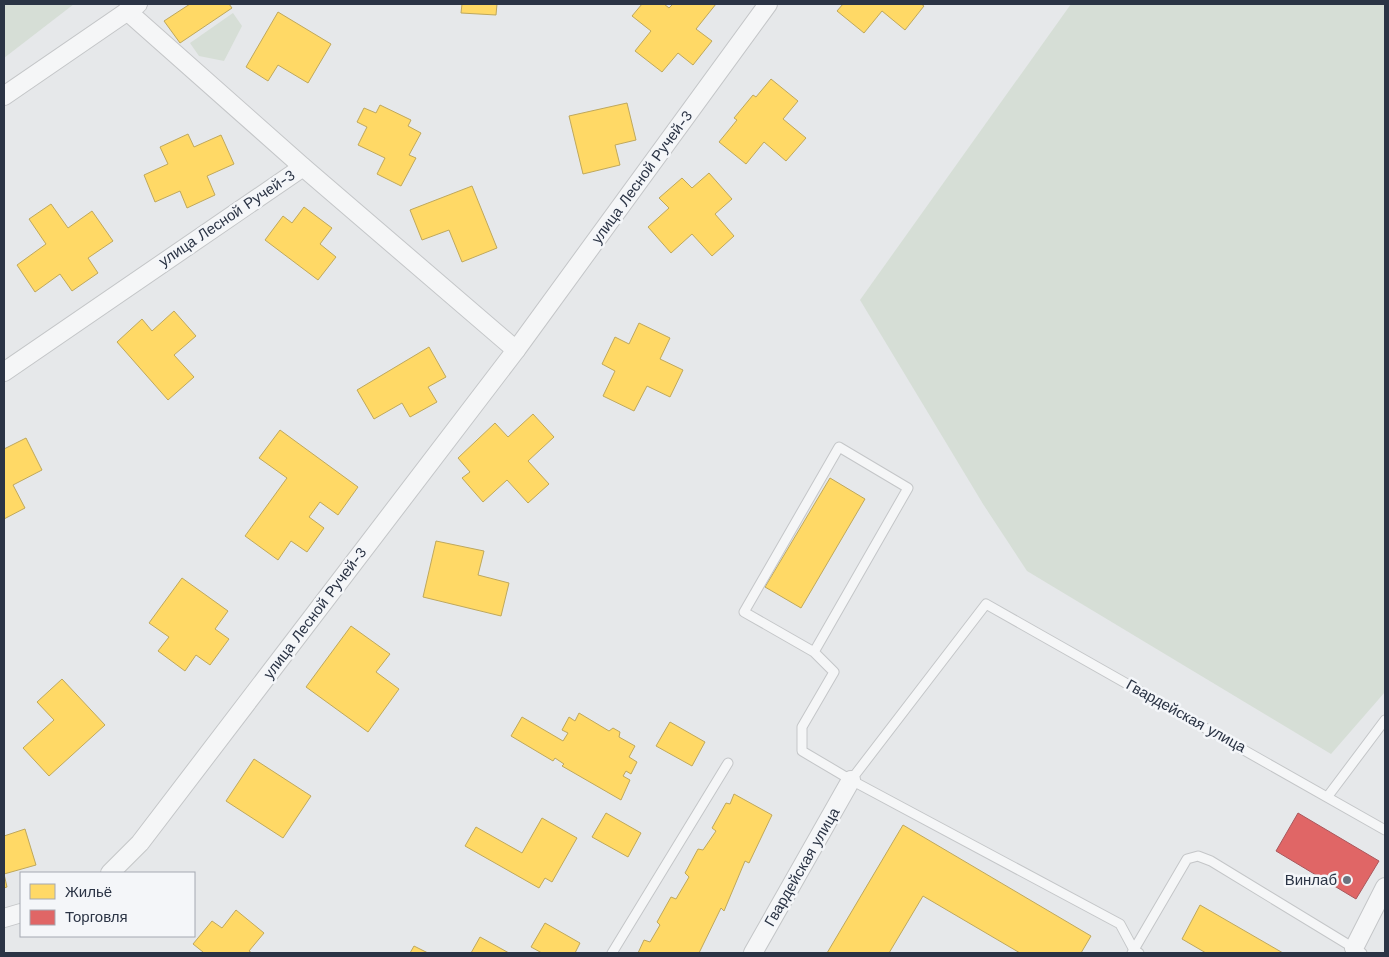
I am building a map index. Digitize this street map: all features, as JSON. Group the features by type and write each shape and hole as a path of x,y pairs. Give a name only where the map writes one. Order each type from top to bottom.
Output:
{"street":[{"name":"улица Лесной Ручей-3","path":"111,872 146,835 516,350 768,4"},
{"name":"улица Лесной Ручей-3","path":"132,8 303,167 516,350"},
{"path":"4,96 132,8"},
{"name":"улица Лесной Ручей-3","path":"4,372 303,167"},
{"name":"Гвардейская улица","path":"753,953 852,780"},
{"path":"1358,951 1385,887"},
{"path":"4,918 20,913"}],"lane":[{"path":"814,652 908,488 839,447 744,612 814,652 834,672 802,727 802,751 852,780 1120,924 1135,952"},
{"name":"Гвардейская улица","path":"852,780 986,604 1385,830"},
{"path":"1328,796 1385,720"},
{"path":"612,953 728,763"},
{"path":"1135,952 1187,859 1198,856 1211,861 1358,951"}],"shaded area":[{"path":"4,4 74,4 4,58"},
{"path":"1071,4 1385,4 1385,692 1331,754 1027,571 983,504 860,300"},
{"path":"233,13 242,26 224,61 199,56 190,43"}],"building: Жильё":[{"path":"190,4 229,4 232,8 180,43 164,21"},
{"path":"462,4 497,4 496,15 461,13"},
{"path":"642,4 664,4 669,8 673,4 716,4 696,29 712,41 693,65 678,53 662,72 635,51 651,31 632,16"},
{"path":"843,4 921,4 924,6 905,30 882,11 864,33 837,11"},
{"path":"278,12 331,44 308,83 278,65 268,81 246,67"},
{"path":"771,79 798,101 783,119 806,138 786,161 764,142 746,164 719,142 737,120 734,118 753,95 756,97"},
{"path":"627,103 636,140 615,145 620,165 583,174 569,116"},
{"path":"380,105 411,120 408,126 421,133 409,155 416,158 401,186 377,174 385,158 358,145 367,127 357,122 364,108 376,113"},
{"path":"188,134 194,147 221,135 234,164 207,176 215,195 187,208 180,191 155,202 144,175 168,164 160,147"},
{"path":"709,173 732,199 715,214 734,236 712,256 692,234 671,253 648,227 669,208 659,198 682,178 692,188"},
{"path":"472,186 497,248 462,262 449,230 422,240 410,210"},
{"path":"51,204 68,228 92,211 113,241 88,258 98,273 72,291 60,274 35,292 17,265 46,244 29,219"},
{"path":"304,207 332,228 320,244 336,257 318,280 265,240 283,216 292,223"},
{"path":"174,311 196,336 174,355 194,377 168,400 117,342 142,319 152,331"},
{"path":"639,323 670,338 660,359 683,370 670,397 647,386 634,411 603,396 615,371 602,364 615,337 629,344"},
{"path":"429,347 446,377 428,387 437,402 410,417 402,403 374,419 357,390"},
{"path":"533,414 554,437 528,461 549,484 528,503 507,480 483,502 462,478 470,472 458,458 495,423 508,437"},
{"path":"280,430 358,487 338,515 320,502 309,517 324,528 307,552 291,541 278,560 245,536 287,478 259,458"},
{"path":"26,438 42,470 13,485 25,508 4,519 4,449"},
{"path":"830,478 865,499 801,608 765,587"},
{"path":"436,541 484,551 478,575 509,583 501,616 423,597"},
{"path":"182,578 228,611 215,629 229,639 210,665 196,655 185,671 158,651 169,637 149,623"},
{"path":"351,626 390,654 376,672 399,689 368,732 306,687"},
{"path":"62,679 105,725 49,776 23,748 54,720 37,702"},
{"path":"579,713 609,731 613,728 620,732 619,737 635,746 629,757 637,762 631,774 626,771 623,776 630,780 621,800 562,766 564,764 555,758 553,761 511,736 522,717 563,741 568,733 562,730 569,717 575,721"},
{"path":"670,722 705,742 692,766 656,746"},
{"path":"254,759 311,796 283,838 226,801"},
{"path":"734,794 772,815 749,863 745,861 724,911 721,908 699,953 638,953 644,940 650,942 660,925 657,922 671,897 676,899 689,877 685,873 698,849 703,850 716,831 712,828 726,803 730,804"},
{"path":"606,813 641,833 628,857 592,837"},
{"path":"542,818 577,838 552,882 545,878 539,888 465,846 476,827 522,853"},
{"path":"903,825 1091,936 1081,953 1020,953 923,896 889,953 827,953"},
{"path":"25,829 36,865 4,874 4,836"},
{"path":"4,874 7,887 4,888"},
{"path":"1200,905 1283,953 1206,953 1182,939"},
{"path":"236,910 264,933 249,951 252,953 201,953 203,952 193,944 212,921 222,928"},
{"path":"545,923 580,943 575,953 542,953 531,947"},
{"path":"480,937 509,953 471,953"},
{"path":"414,946 428,953 410,953"}],"building: Торговля":[{"path":"1298,813 1379,861 1356,899 1276,851"}],"place":[{"name":"Винлаб","path":"1347,880"}]}
